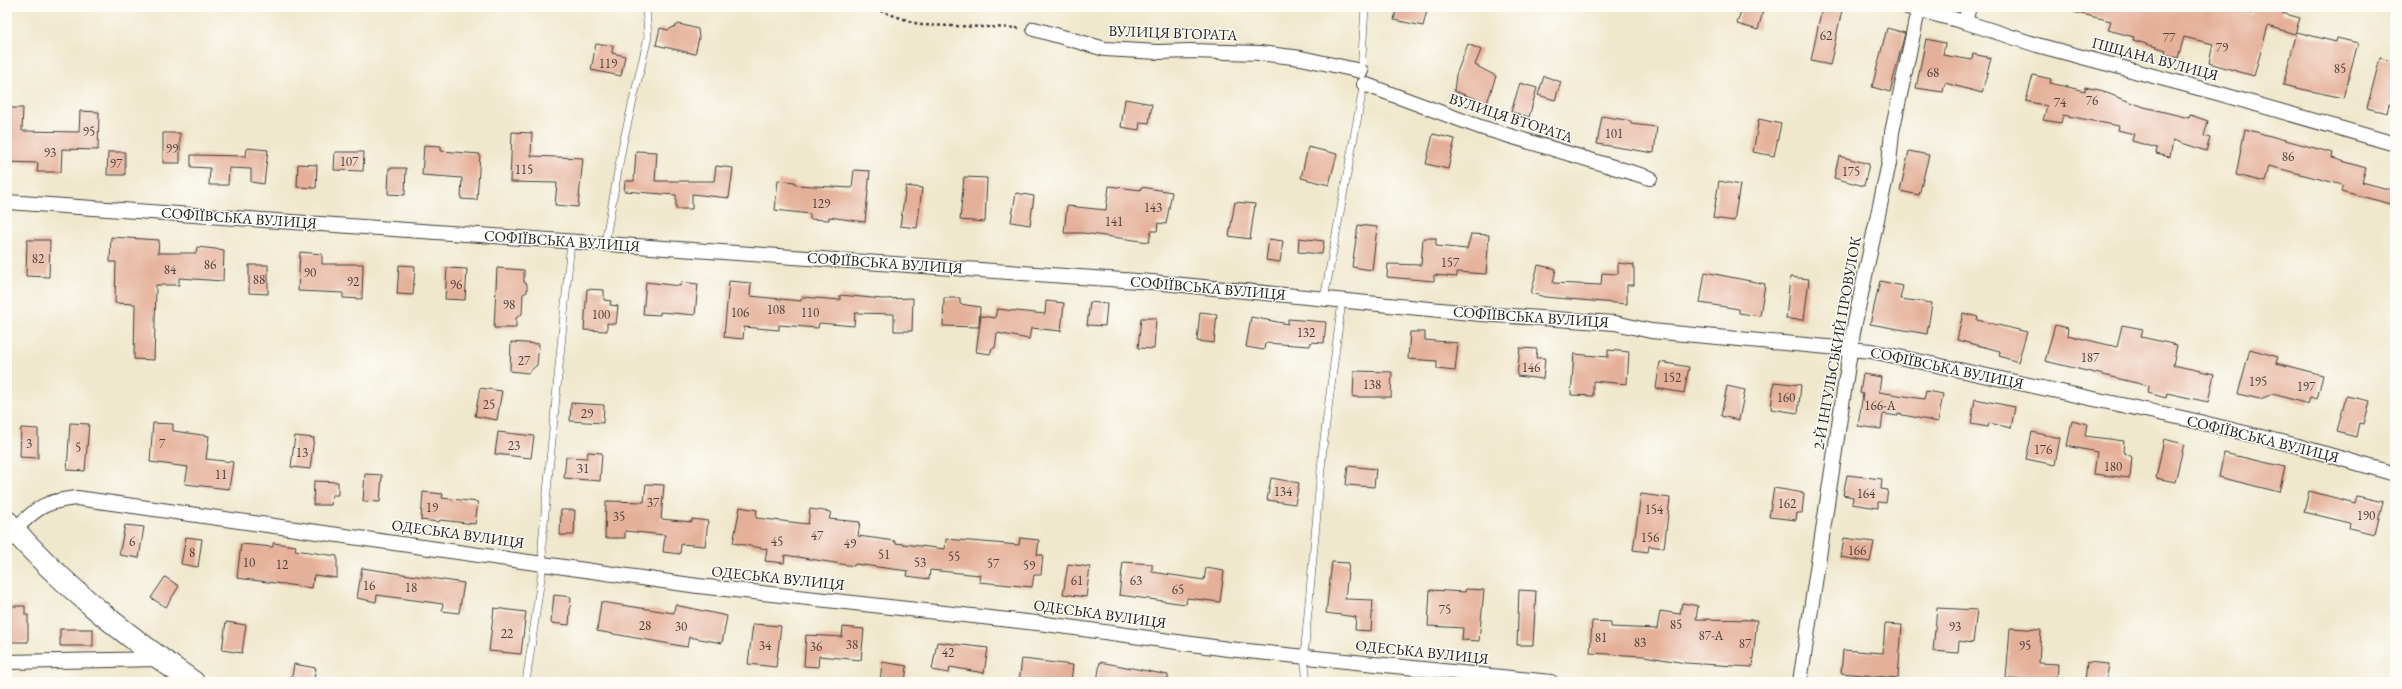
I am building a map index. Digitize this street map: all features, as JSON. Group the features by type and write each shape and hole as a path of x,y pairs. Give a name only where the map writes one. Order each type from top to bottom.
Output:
{"main road":[{"path":"10,526 44,562 97,611 193,682"}],"street":[{"path":"1965,22 1969,7"},
{"name":"ПІЩАНА ВУЛИЦЯ","path":"1913,9 1965,22 2037,45 2217,92 2395,144"},
{"name":"2-Й ІНГУЛЬСЬКИЙ ПРОВУЛОК","path":"1800,682 1851,350 1871,238 1888,164 1913,9"},
{"name":"ВУЛИЦЯ ВТОРАТА","path":"1034,29 1105,49 1158,52 1191,51 1260,53 1301,58 1362,78 1480,127 1650,178"},
{"name":"СОФІЇВСЬКА ВУЛИЦЯ","path":"7,202 239,217 404,231 605,243 1152,282 1481,314 1615,323 1651,331 1851,350 1909,358 2187,419 2298,446 2395,474"},
{"name":"ОДЕСЬКА ВУЛИЦЯ","path":"10,526 53,500 77,498 238,519 698,586 1046,624 1228,649 1551,682"},
{"path":"7,662 160,659"}],"lane":[{"path":"605,243 623,143 648,38 646,7"},
{"path":"1324,299 1362,78 1365,7"},
{"path":"526,682 543,564 542,544 572,241"},
{"path":"1307,682 1304,656 1324,447 1342,301"}],"path":[{"path":"869,7 921,26 1034,29"}],"building":[{"path":"1397,7 1428,7 1423,26 1394,20"},
{"path":"1742,7 1764,7 1758,30 1737,24"},
{"path":"1822,7 1842,10 1830,65 1811,61"},
{"path":"2074,7 2222,7 2251,14 2253,7 2284,7 2282,13 2300,18 2295,34 2268,26 2254,76 2209,63 2213,44 2184,37 2178,58 2165,54 2166,50 2133,40 2134,37 2108,30 2111,21 2073,12"},
{"path":"679,24 698,29 699,38 695,54 656,45 660,28 668,30"},
{"path":"1887,28 1905,33 1890,92 1872,87"},
{"path":"2297,32 2336,42 2337,38 2358,43 2343,98 2283,85"},
{"path":"1926,39 1945,43 1943,55 1972,60 1973,54 1991,58 1982,93 1945,83 1943,92 1916,88"},
{"path":"596,44 613,46 612,53 625,56 621,76 591,70"},
{"path":"1468,44 1481,50 1475,65 1496,76 1487,103 1454,91 1456,75"},
{"path":"2380,58 2395,62 2395,105 2389,104 2387,113 2367,108"},
{"path":"2033,75 2051,79 2050,83 2085,91 2085,87 2104,91 2144,107 2189,118 2190,115 2208,121 2204,136 2210,138 2206,151 2173,140 2170,157 2156,154 2157,148 2132,141 2134,134 2118,130 2119,126 2063,115 2061,123 2043,120 2047,106 2026,101"},
{"path":"1544,76 1561,82 1555,100 1538,95"},
{"path":"1520,83 1537,88 1529,117 1511,112"},
{"path":"1125,99 1152,104 1149,123 1140,122 1139,130 1121,127"},
{"path":"7,108 23,108 22,131 79,132 80,111 99,112 98,150 62,149 61,172 37,172 38,163 7,162"},
{"path":"1602,116 1631,121 1631,124 1657,127 1654,153 1597,144"},
{"path":"1759,119 1781,124 1774,156 1753,152"},
{"path":"2245,129 2333,153 2332,158 2366,168 2362,182 2395,191 2395,205 2341,191 2343,185 2269,166 2265,182 2236,175"},
{"path":"512,132 532,133 531,156 583,158 578,207 555,205 557,183 510,182"},
{"path":"163,133 180,133 180,163 163,163"},
{"path":"1433,134 1455,139 1448,169 1426,164"},
{"path":"424,145 441,146 441,151 480,154 477,200 461,199 462,178 422,175"},
{"path":"1308,147 1337,154 1329,185 1301,178"},
{"path":"247,148 268,150 264,184 251,182 251,169 229,168 228,185 209,185 210,168 191,167 191,155 246,156"},
{"path":"636,151 657,152 655,181 714,181 716,166 733,168 729,198 692,194 692,209 676,209 676,195 624,191 625,181 634,181"},
{"path":"1909,151 1929,155 1919,195 1900,191"},
{"path":"108,152 125,152 125,175 107,175"},
{"path":"335,152 364,152 363,171 334,170"},
{"path":"1839,156 1869,164 1864,186 1834,178"},
{"path":"298,164 317,165 316,188 297,187"},
{"path":"389,168 406,168 405,195 388,194"},
{"path":"854,170 870,171 865,222 829,217 829,220 810,219 810,214 775,210 778,180 795,182 795,185 852,188"},
{"path":"964,177 987,178 985,222 960,220"},
{"path":"1719,181 1740,185 1734,221 1713,218"},
{"path":"906,186 922,188 917,228 900,226"},
{"path":"1109,186 1141,190 1141,187 1172,192 1166,224 1158,223 1157,231 1151,231 1149,242 1083,233 1064,233 1067,206 1106,210"},
{"path":"1016,193 1034,196 1030,225 1011,222"},
{"path":"1235,202 1255,204 1250,239 1229,236"},
{"path":"1358,225 1377,227 1372,270 1352,267"},
{"path":"1471,234 1489,235 1486,274 1457,272 1457,277 1434,275 1434,281 1387,277 1388,264 1421,265 1423,238 1436,238 1436,246 1467,249"},
{"path":"111,237 159,240 158,253 196,253 197,247 224,250 223,281 179,278 179,285 156,285 154,360 134,359 135,304 115,303 116,262 110,262"},
{"path":"1299,238 1324,241 1322,254 1298,252"},
{"path":"1269,239 1283,241 1280,262 1266,260"},
{"path":"27,240 50,240 49,277 26,276"},
{"path":"300,252 322,254 322,264 363,264 362,299 343,298 343,293 298,291"},
{"path":"1618,263 1634,265 1634,285 1627,285 1627,304 1545,297 1531,293 1538,265 1556,269 1553,283 1601,285 1602,273 1618,274"},
{"path":"249,265 268,265 268,294 249,293"},
{"path":"399,265 415,266 413,295 397,294"},
{"path":"447,268 467,269 465,300 445,299"},
{"path":"497,268 524,270 524,282 527,284 527,292 523,294 522,314 516,318 516,328 494,328"},
{"path":"1705,272 1765,284 1760,316 1739,313 1739,309 1700,303"},
{"path":"1790,277 1809,279 1804,320 1786,319"},
{"path":"729,281 751,283 750,296 801,301 802,297 840,300 840,295 883,299 913,298 912,331 894,331 894,314 855,313 854,326 819,323 818,328 779,325 779,330 744,327 743,339 724,337"},
{"path":"1880,281 1903,286 1900,299 1932,303 1927,334 1870,324"},
{"path":"646,282 680,286 681,282 698,284 695,315 660,312 660,315 643,314"},
{"path":"587,289 604,290 604,300 611,301 610,305 618,306 616,324 607,323 607,331 584,330"},
{"path":"944,298 960,298 960,304 980,307 979,327 943,326"},
{"path":"1046,301 1064,303 1061,331 1031,328 1029,339 997,333 995,348 992,348 990,354 976,352 981,316 995,318 997,309 1045,314"},
{"path":"1090,302 1107,304 1105,326 1087,325"},
{"path":"1200,312 1217,314 1214,343 1197,341"},
{"path":"1963,313 1978,317 1977,320 2027,332 2018,362 1999,356 2000,351 1957,340"},
{"path":"1251,317 1288,324 1288,319 1326,322 1324,343 1311,342 1310,346 1265,343 1264,350 1246,347"},
{"path":"1141,318 1156,318 1154,349 1138,348"},
{"path":"2055,325 2068,328 2067,335 2117,347 2122,325 2143,329 2141,337 2177,345 2173,365 2214,374 2208,402 2167,393 2166,398 2148,393 2149,386 2045,361"},
{"path":"1410,332 1425,332 1425,340 1458,343 1455,371 1437,369 1437,361 1408,359"},
{"path":"511,342 539,344 537,365 528,373 510,371"},
{"path":"1520,348 1537,349 1536,358 1545,358 1543,379 1517,376"},
{"path":"2250,349 2278,357 2276,363 2323,375 2317,399 2310,397 2308,404 2273,394 2260,399 2238,394"},
{"path":"1608,350 1629,352 1627,384 1593,381 1593,396 1571,395 1574,354 1608,357"},
{"path":"1660,362 1689,367 1684,393 1656,388"},
{"path":"1354,371 1392,372 1391,397 1353,397"},
{"path":"1863,374 1881,377 1879,392 1924,399 1926,391 1943,394 1938,422 1898,414 1898,416 1883,414 1881,429 1858,426 1863,394 1860,393"},
{"path":"1774,382 1801,385 1798,413 1771,409"},
{"path":"1727,386 1745,390 1739,420 1721,416"},
{"path":"480,388 502,391 497,420 475,416"},
{"path":"2346,396 2370,401 2364,424 2359,423 2356,437 2337,432"},
{"path":"1975,399 2015,407 2011,428 1989,423 1988,427 1971,424"},
{"path":"571,403 604,405 603,423 570,421"},
{"path":"2072,420 2087,424 2085,436 2124,441 2123,452 2132,457 2130,478 2094,474 2097,452 2067,446"},
{"path":"70,423 89,424 85,471 67,470"},
{"path":"153,423 173,424 173,431 209,436 206,459 233,462 229,489 185,484 188,467 150,462"},
{"path":"21,428 38,429 38,458 20,457"},
{"path":"498,432 534,436 531,458 495,454"},
{"path":"2032,432 2060,438 2055,465 2026,459"},
{"path":"295,436 314,438 310,469 291,467"},
{"path":"2164,439 2184,444 2175,482 2156,478"},
{"path":"588,452 602,453 600,481 564,478 566,457 587,458"},
{"path":"2224,453 2285,467 2279,492 2219,477"},
{"path":"1348,466 1376,469 1374,487 1346,485"},
{"path":"365,474 382,475 380,502 363,501"},
{"path":"1847,475 1882,479 1881,489 1888,490 1886,503 1878,502 1878,508 1852,504 1853,497 1843,495"},
{"path":"1271,478 1299,483 1295,504 1267,500"},
{"path":"314,481 338,482 338,495 332,495 331,505 313,505"},
{"path":"646,484 664,485 661,519 692,522 692,519 708,521 705,546 681,544 680,554 663,552 665,535 625,531 625,538 605,538 606,501 644,502"},
{"path":"1774,488 1804,493 1802,513 1797,513 1796,520 1769,517"},
{"path":"2309,491 2355,503 2357,496 2383,502 2375,534 2349,528 2350,523 2304,512"},
{"path":"423,492 443,494 442,498 478,502 475,524 440,520 439,522 421,520"},
{"path":"1641,494 1670,498 1664,548 1649,546 1648,552 1633,550"},
{"path":"740,507 757,510 756,518 808,524 810,509 831,512 829,519 860,522 858,536 895,541 895,543 945,549 946,539 1019,545 1020,538 1039,540 1037,555 1043,555 1041,575 1034,575 1032,587 979,582 980,575 930,570 929,579 907,576 908,571 855,564 854,566 785,555 784,563 765,561 767,549 733,543"},
{"path":"561,510 575,510 574,535 560,535"},
{"path":"125,525 144,527 139,558 119,555"},
{"path":"186,537 202,539 198,567 181,564"},
{"path":"1844,538 1874,542 1870,562 1841,557"},
{"path":"273,543 296,546 295,550 337,556 337,578 314,575 312,588 237,578 241,544 273,547"},
{"path":"1123,562 1152,564 1152,572 1204,580 1206,568 1224,571 1220,602 1187,598 1186,604 1119,595"},
{"path":"1332,562 1349,563 1345,599 1373,600 1371,631 1355,630 1356,617 1326,613"},
{"path":"1068,564 1090,567 1086,597 1063,594"},
{"path":"362,568 464,583 459,613 442,611 443,604 377,595 376,602 357,598"},
{"path":"165,577 179,586 166,607 151,598"},
{"path":"1466,589 1484,590 1479,641 1462,640 1463,628 1428,626 1430,590 1465,592"},
{"path":"1519,590 1536,591 1533,645 1517,645"},
{"path":"554,595 571,597 569,625 551,623"},
{"path":"601,602 674,613 675,605 727,616 722,643 689,637 687,647 597,631"},
{"path":"1682,603 1698,606 1696,619 1757,620 1752,667 1685,663 1644,656 1590,653 1592,621 1611,622 1611,627 1657,629 1660,611 1680,614"},
{"path":"10,606 25,606 25,615 28,615 28,642 11,642"},
{"path":"494,608 526,612 521,654 489,651"},
{"path":"1937,608 1977,610 1973,643 1959,641 1958,653 1933,651"},
{"path":"226,622 246,625 242,653 222,650"},
{"path":"753,624 781,626 776,667 748,664"},
{"path":"1885,624 1902,625 1898,678 1841,673 1843,650 1883,653"},
{"path":"843,627 864,629 861,660 819,656 818,667 804,666 806,635 842,637"},
{"path":"2010,628 2041,630 2039,663 2058,664 2057,682 2006,679"},
{"path":"60,629 93,629 93,646 60,646"},
{"path":"937,642 988,648 984,673 950,667 949,673 932,670"},
{"path":"1022,659 1073,665 1071,682 1019,682"},
{"path":"882,662 907,666 905,682 880,682"},
{"path":"1100,662 1168,675 1168,682 1097,682"},
{"path":"2087,662 2109,664 2106,682 2085,682"},
{"path":"294,664 316,668 313,682 291,682"}]}
